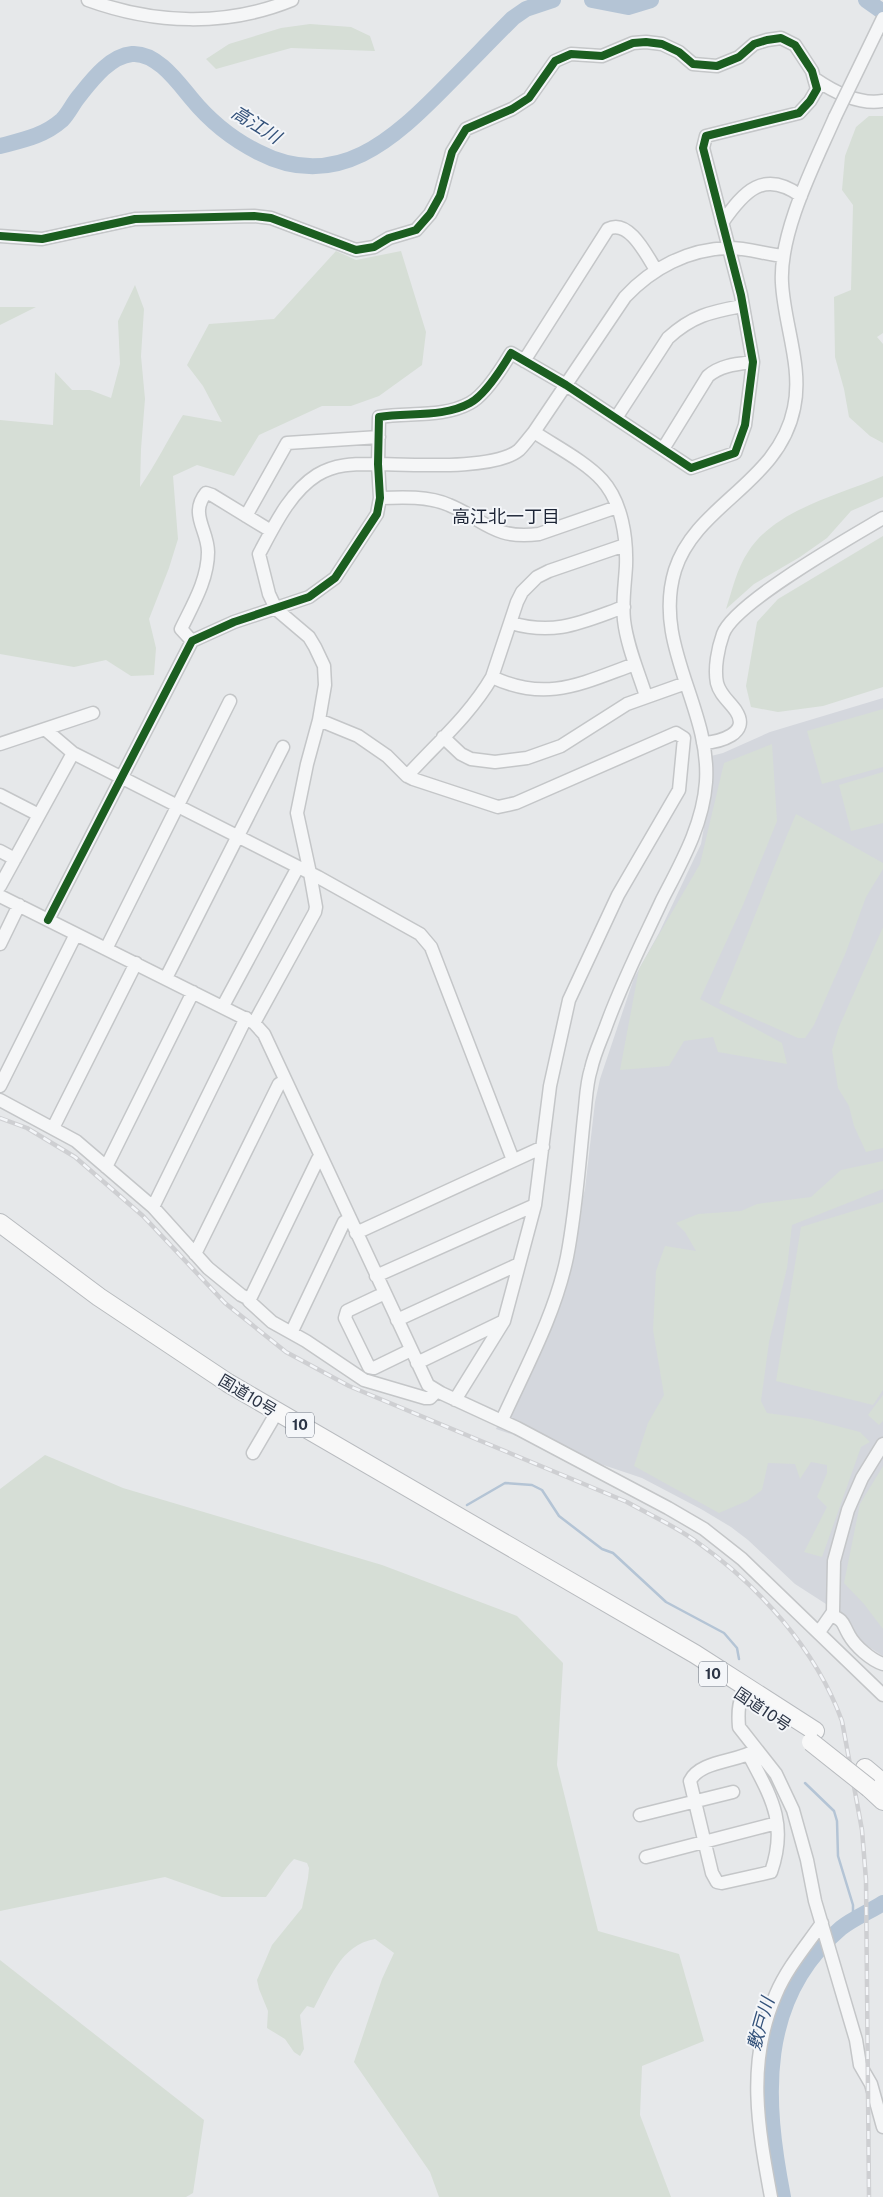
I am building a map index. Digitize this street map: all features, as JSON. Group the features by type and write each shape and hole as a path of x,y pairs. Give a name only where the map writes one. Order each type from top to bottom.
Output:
{"highway":[{"name":"国道10号","path":"0,1223 147,1330 228,1383 614,1606 865,1768 883,1801"},
{"name":"国道10号","path":"813,1736 876,1786"}],"street":[{"path":"88,0 142,16 194,20 251,13 292,0"},
{"path":"502,1420 547,1319 562,1278 571,1228 590,1070 622,983 689,847 701,814 706,782 703,743 671,635 668,598 676,567 693,534 762,471 786,434 795,408 797,378 782,284 783,256 801,196 835,117 883,18"},
{"path":"0,236 42,239 135,219 254,216 271,218 356,250 374,247 389,238 416,230 430,214 440,196 452,152 466,130 512,109 529,98 556,61 571,54 602,56 633,43 646,42 662,44 678,52 693,64 717,66 739,57 754,44 781,38 795,45 804,56 815,79 817,89 810,101 799,112 706,136 703,148 741,295 753,362 744,425 735,452 691,468 566,385 511,354 492,381 470,403 445,411 379,417 378,464 380,498 377,514 335,578 309,597 234,622 192,642 48,920"},
{"path":"815,79 826,87 855,99 875,103 883,101"},
{"path":"722,223 749,192 762,184 772,183 792,189 801,196"},
{"path":"524,361 608,229 614,226 621,227 627,231 640,245 656,270"},
{"path":"152,1206 250,1020 316,912 297,813 307,764 319,720 325,684 324,666 309,637 276,609 269,594 259,554 286,507 305,484 319,474 342,464 471,465 501,459 518,450 534,432 625,297 637,284 656,270 674,259 695,253 728,248 783,256"},
{"path":"616,418 668,338 678,328 703,314 742,306"},
{"path":"663,449 708,376 714,370 753,362"},
{"path":"534,432 592,471 602,480 617,506 623,527 625,545 625,626 646,696"},
{"path":"246,516 287,442 379,437"},
{"path":"192,642 181,629 196,599 207,568 208,550 198,512 200,501 206,493 212,495 271,531"},
{"path":"380,498 435,500 449,505 498,532 530,535 539,534 617,506"},
{"path":"703,743 727,739 738,726 736,712 721,694 717,682 716,669 724,632 742,609 789,576 883,518"},
{"path":"407,776 479,698 492,677 522,592 537,577 625,545"},
{"path":"511,623 538,629 560,629 624,607"},
{"path":"492,677 512,686 541,691 572,686 635,664"},
{"path":"443,737 461,754 471,759 495,762 527,758 562,746 612,712 646,696 686,683"},
{"path":"106,949 230,701"},
{"path":"0,744 93,714"},
{"path":"319,720 358,736 387,756 407,776 430,786 498,807 516,804 676,732 684,738 679,790 618,895 569,1000 550,1086 535,1205 504,1322 455,1400"},
{"path":"46,730 72,753 310,873 420,934 428,942 513,1160"},
{"path":"166,978 283,747"},
{"path":"0,886 72,753"},
{"path":"0,795 39,815"},
{"path":"0,851 15,859"},
{"path":"223,1006 298,867"},
{"path":"0,896 250,1020 264,1034 426,1382 437,1391 502,1420 654,1500 704,1529 742,1559 883,1695"},
{"path":"0,944 19,905"},
{"path":"0,1086 76,934"},
{"path":"53,1128 136,963"},
{"path":"106,1167 193,992"},
{"path":"195,1254 279,1084 285,1080"},
{"path":"0,1100 76,1141 152,1206 211,1272 249,1299 253,1306 272,1322 306,1341 364,1380 425,1398 430,1398 437,1391"},
{"path":"356,1233 543,1147"},
{"path":"249,1299 318,1159 321,1158"},
{"path":"376,1276 535,1205"},
{"path":"293,1329 344,1222 350,1219"},
{"path":"397,1320 520,1264"},
{"path":"385,1294 347,1311 345,1318 369,1367 374,1368 411,1350"},
{"path":"417,1363 504,1322"},
{"path":"253,1453 277,1412"},
{"path":"818,1632 831,1615 834,1604 832,1578 834,1561 844,1522 862,1478 883,1444"},
{"path":"831,1615 844,1622 850,1638 871,1657 883,1664"},
{"path":"746,1692 739,1727 753,1753 771,1796 777,1823 776,1856 771,1872 722,1883 717,1882 712,1873 690,1781 695,1774 720,1762 753,1753"},
{"path":"753,1753 776,1774 793,1810 807,1860 815,1902 856,2040 860,2065 871,2084 883,2128"},
{"path":"640,1815 733,1792"},
{"path":"646,1857 777,1823"},
{"path":"771,2197 758,2116 756,2086 760,2041 776,1993 791,1968 823,1927"}],"shaded area":[{"path":"310,24 351,27 370,36 375,51 291,48 216,69 206,59 229,44 281,28"},
{"path":"869,116 883,116 883,333 877,337 883,344 883,443 870,436 849,417 835,357 834,297 851,290 853,205 842,190 845,156 856,127"},
{"path":"336,251 356,260 401,251 426,332 422,365 379,396 351,406 322,406 259,435 234,476 197,465 173,476 178,539 149,619 156,648 154,675 131,676 106,660 74,667 0,654 0,420 53,425 55,372 72,390 90,390 111,398 120,364 118,321 135,285 144,309 141,356 145,399 140,487 183,415 222,422 203,386 187,365 209,324 274,319"},
{"path":"0,307 36,307 0,325"},
{"path":"883,476 883,497 851,511 827,538 800,557 754,584 726,609 744,558 760,537 774,525 809,505"},
{"path":"883,536 883,687 823,706 778,712 751,707 746,686 757,622 778,599"},
{"path":"883,698 883,1656 858,1640 840,1613 795,1584 748,1540 701,1509 642,1478 496,1429 538,1340 564,1270 585,1189 595,1102 600,1079 634,978 659,933 701,844 707,810 711,756 723,753 770,732"},
{"path":"883,709 883,767 822,784 807,731"},
{"path":"772,744 777,821 743,905 700,999 782,1043 787,1064 718,1052 713,1037 684,1041 669,1066 620,1070 639,969 700,864 724,763"},
{"path":"883,772 883,823 851,831 839,785"},
{"path":"796,814 883,863 883,869 866,897 846,952 814,1025 805,1038 798,1038 719,1003"},
{"path":"883,927 883,1148 866,1152 854,1126 849,1106 838,1088 832,1050 839,1027"},
{"path":"883,1161 883,1189 792,1225 787,1268 769,1342 761,1401 767,1413 810,1419 860,1432 870,1442 861,1447 822,1557 804,1552 827,1507 817,1497 827,1473 827,1465 811,1462 800,1479 795,1464 768,1463 762,1490 747,1501 719,1513 634,1466 648,1423 664,1395 653,1330 656,1271 665,1246 696,1251 685,1232 676,1223 698,1214 741,1211 757,1204 811,1197 841,1170"},
{"path":"883,1202 883,1390 873,1405 776,1381 801,1227"},
{"path":"883,1395 883,1421 879,1425 868,1415"},
{"path":"45,1455 123,1488 382,1565 517,1616 563,1663 557,1765 598,1931 679,1954 704,2041 642,2066 640,2115 671,2197 439,2197 430,2172 354,2062 382,1979 394,1953 375,1939 363,1943 344,1956 314,2008 307,2006 300,2015 304,2049 300,2056 294,2052 285,2039 267,2028 268,2011 257,1980 272,1945 302,1908 308,1878 309,1868 307,1863 294,1859 266,1897 222,1897 165,1877 0,1911 0,1489"},
{"path":"883,1466 883,1629 864,1604 844,1583 860,1504"},
{"path":"0,1960 204,2120 193,2193 186,2197 0,2197"}],"waterway":[{"name":"高江川","path":"0,146 33,137 48,130 62,120 102,70 116,59 132,54 141,55 158,63 173,76 213,121 230,135 258,152 287,163 313,166 339,163 362,154 385,141 427,105 513,18 526,9 553,0"},
{"name":"高江川","path":"592,0 628,7 651,0"},
{"name":"高江川","path":"866,0 883,12"},
{"path":"467,1505 505,1483 532,1485 542,1490 559,1516 602,1549 613,1553 666,1602 724,1633 737,1648 739,1659"},
{"path":"805,1783 834,1811 837,1821 838,1856 853,1905 853,1919"},
{"name":"敷戸川","path":"783,2197 772,2124 771,2088 773,2053 781,2019 794,1986 814,1956 841,1928 883,1903"}],"railway":[{"path":"0,1118 27,1128 75,1157 143,1216 225,1303 286,1352 349,1386 627,1502 689,1536 720,1559 742,1578 783,1621 817,1669 831,1694 842,1721 862,1830 866,1880 869,2197"}],"cycle path":[{"path":"0,236 42,239 135,219 254,216 271,218 356,250 374,247 389,238 416,230 430,214 440,196 452,152 466,129 512,109 529,98 555,61 571,54 602,56 633,43 646,42 662,44 679,52 693,64 717,66 739,57 754,44 781,38 795,45 812,71 817,89 810,101 799,113 706,136 703,148 741,295 753,362 745,425 735,453 691,468 566,385 511,353 487,388 476,399 460,408 437,413 379,417 378,464 380,498 377,514 335,578 309,597 234,622 192,641 48,920"}],"district":[{"name":"高江北一丁目","path":"506,517"}]}
